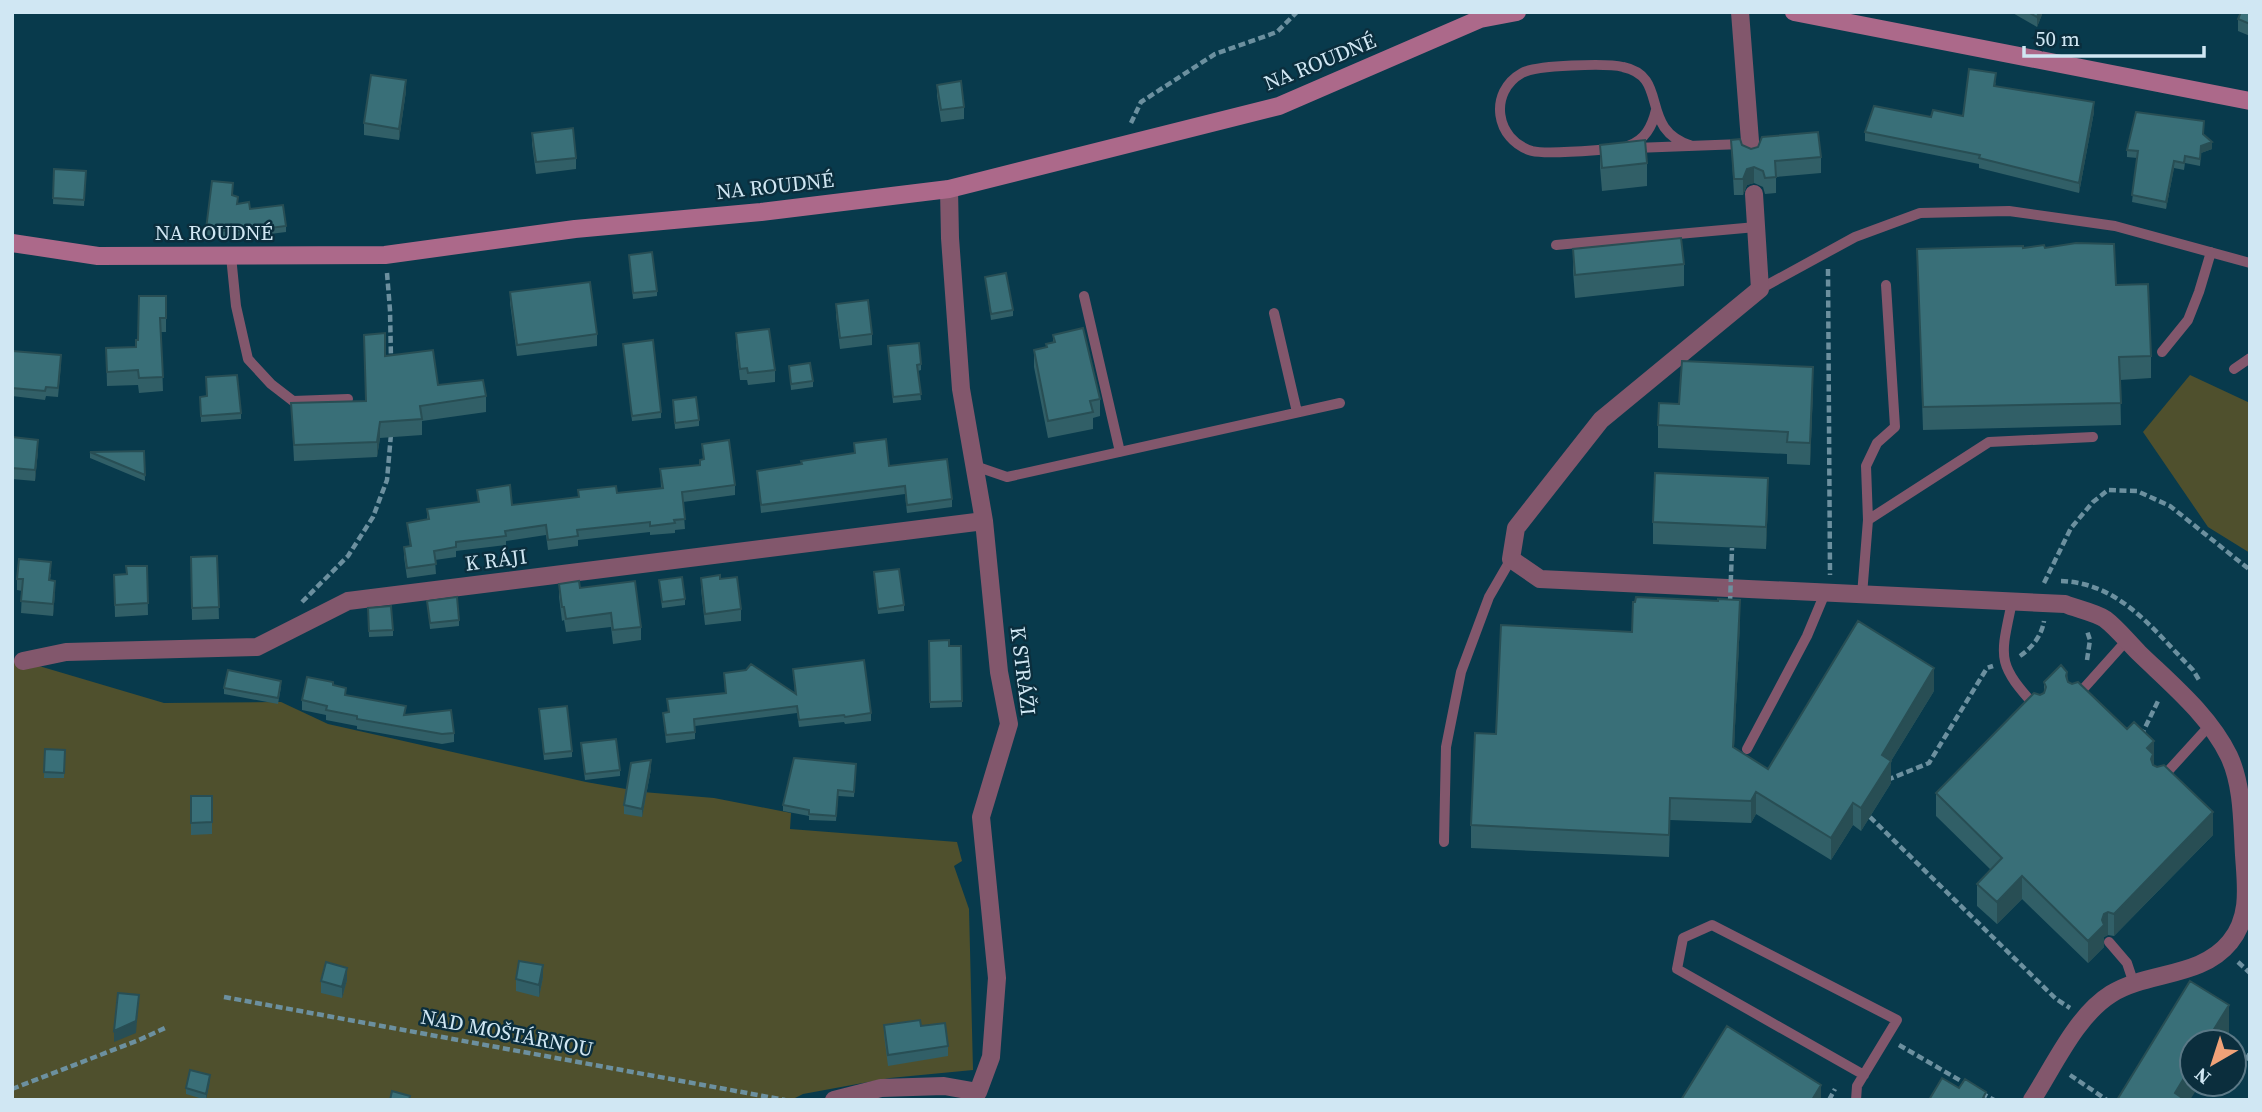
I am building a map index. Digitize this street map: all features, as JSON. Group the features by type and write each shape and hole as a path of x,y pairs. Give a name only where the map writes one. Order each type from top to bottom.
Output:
{"street":[{"name":"NA ROUDNÉ","path":"12,243 98,256 385,255 575,229 761,212 950,189 1279,106 1480,19 1517,12"},
{"path":"1740,12 1751,149"},
{"path":"1794,12 2250,101"},
{"name":"K STRÁŽI","path":"834,1100 881,1088 944,1086 978,1092 991,1057 997,978 981,817 1009,724 999,672 984,521 961,389 950,238 950,189"},
{"path":"1754,194 1760,289 1601,420 1516,528 1511,559 1540,579 2011,602 2044,611 2065,604 2104,618 2210,724 2230,758 2239,795 2246,886 2244,914 2234,937 2217,955 2198,966 2134,984 2103,1000 2085,1017 2032,1100"},
{"name":"K RÁJI","path":"23,661 66,652 257,647 348,601 984,521"}],"lane":[{"path":"1692,146 1668,135 1660,123 1648,83 1638,73 1626,67 1611,65 1525,71 1513,79 1504,90 1500,103 1504,130 1512,141 1536,152 1692,146 1751,149"},
{"path":"1622,149 1645,135 1656,110"},
{"path":"1760,289 1855,237 1920,213 2009,211 2115,226 2250,263"},
{"path":"1556,245 1756,227"},
{"path":"2162,352 2189,320 2211,252"},
{"path":"231,256 236,306 248,359 271,384 293,401 348,400"},
{"path":"1862,595 1868,520 1866,466 1877,443 1895,427 1886,285"},
{"path":"1084,296 1120,452"},
{"path":"1274,313 1297,412"},
{"path":"2234,369 2250,358"},
{"path":"975,466 1007,477 1340,402"},
{"path":"1868,520 1989,442 2093,437"},
{"path":"1444,842 1446,747 1461,672 1489,597 1511,559"},
{"path":"1747,749 1807,636 1825,593"},
{"path":"2011,602 2003,645 2005,663 2012,680 2039,710"},
{"path":"2073,699 2127,640"},
{"path":"2158,782 2210,724"},
{"path":"1856,1100 1857,1086 1864,1075 1897,1020 1712,925 1683,938 1678,969 1864,1075"},
{"path":"2109,942 2127,963 2134,984"}],"path":[{"path":"1121,146 1141,102 1215,54 1277,32 1297,12"},
{"path":"1825,593 1830,575 1828,251"},
{"path":"385,255 391,360"},
{"path":"285,633 304,598 348,556 373,517 387,480 391,433"},
{"path":"2044,611 2044,580 2071,528 2093,502 2108,490 2137,491 2169,506 2250,570"},
{"path":"1730,609 1732,548"},
{"path":"1870,817 2056,999 2085,1017"},
{"path":"2230,969 2238,962 2250,973"},
{"name":"NAD MOŠTÁRNOU","path":"224,997 785,1100"},
{"path":"12,1089 165,1028"},
{"path":"1886,1038 1994,1100"},
{"path":"2073,1065 2067,1074 2108,1100"},
{"path":"1829,1100 1835,1089"}],"green space":[{"path":"2190,375 2250,403 2250,553 2208,527 2143,432"},
{"path":"12,658 164,703 281,702 328,724 586,782 643,792 714,798 791,813 790,829 957,842 962,861 954,866 969,909 973,1070 890,1078 803,1094 791,1100 12,1100"}],"building":[{"path":"2241,12 2250,12 2250,24 2238,19"},
{"path":"1969,69 1996,73 1994,86 2094,102 2079,183 1979,158 1980,155 1865,132 1874,106 1931,117 1933,110 1963,116"},
{"path":"371,75 406,80 399,129 364,123"},
{"path":"961,81 964,107 941,110 937,85"},
{"path":"2136,112 2204,121 2203,134 2212,142 2201,146 2200,159 2185,156 2184,163 2174,161 2166,202 2132,195 2138,151 2127,150"},
{"path":"573,128 576,158 536,162 532,133"},
{"path":"1818,132 1821,157 1775,161 1776,177 1765,178 1763,171 1754,167 1747,169 1743,179 1734,179 1731,140 1740,139 1742,145 1751,149 1758,147 1762,137"},
{"path":"1645,140 1647,163 1602,168 1600,145"},
{"path":"54,169 86,171 84,200 53,198"},
{"path":"212,181 233,183 232,195 238,197 237,204 249,202 250,209 283,205 286,226 239,232 206,229"},
{"path":"1681,238 1684,264 1575,275 1573,249"},
{"path":"2076,243 2114,244 2116,285 2148,284 2151,356 2119,357 2121,403 1923,407 1917,249 2023,248 2044,245 2045,248"},
{"path":"652,252 657,291 633,293 629,255"},
{"path":"1006,273 1013,310 991,314 985,277"},
{"path":"590,282 597,334 517,345 510,292"},
{"path":"139,296 166,296 166,318 160,318 163,377 139,378 138,370 107,372 106,348 136,347"},
{"path":"868,300 872,334 840,338 836,304"},
{"path":"1083,328 1100,399 1090,401 1093,412 1048,421 1034,350 1055,342 1053,335"},
{"path":"769,329 775,370 748,373 747,368 740,369 736,333"},
{"path":"385,333 385,356 433,350 438,385 483,380 486,396 420,406 422,419 380,422 377,442 294,445 291,403 366,401 364,335"},
{"path":"653,340 661,412 632,416 623,344"},
{"path":"919,343 921,364 917,365 921,394 893,397 888,346"},
{"path":"12,351 61,355 58,388 46,387 45,391 12,388"},
{"path":"1682,361 1813,367 1810,443 1787,442 1788,432 1658,425 1659,403 1679,404"},
{"path":"810,363 813,381 791,384 789,366"},
{"path":"237,375 241,413 201,416 200,397 207,396 206,377"},
{"path":"696,397 699,420 675,423 673,400"},
{"path":"12,437 38,440 35,470 12,468"},
{"path":"886,439 889,466 947,459 952,499 907,505 905,486 761,505 757,471 855,453 854,443"},
{"path":"729,440 735,485 682,492 685,519 674,520 675,523 650,526 650,522 577,530 578,536 548,540 546,525 505,531 506,536 456,542 456,547 434,551 436,564 407,568 404,547 411,546 407,523 429,519 427,509 479,502 477,490 510,485 512,505 579,497 578,490 616,486 617,493 663,488 660,469 700,465 700,460 704,459 702,444"},
{"path":"144,451 145,475 90,452"},
{"path":"1655,473 1768,478 1766,527 1653,522"},
{"path":"217,556 219,607 192,608 191,557"},
{"path":"19,559 51,562 49,580 55,581 53,604 21,601 23,579 17,579"},
{"path":"126,566 147,566 148,603 115,605 114,575 127,574"},
{"path":"899,569 904,605 878,609 874,572"},
{"path":"720,575 720,579 737,577 741,609 705,614 701,578"},
{"path":"682,577 685,599 662,602 659,580"},
{"path":"579,581 580,588 635,581 641,627 613,630 611,613 566,619 559,584"},
{"path":"457,597 459,620 430,623 427,601"},
{"path":"1636,597 1740,600 1733,747 1768,769 1858,621 1934,668 1882,755 1891,761 1861,808 1853,803 1831,838 1756,792 1751,801 1670,798 1669,835 1471,825 1475,733 1496,734 1501,625 1632,632 1633,602"},
{"path":"391,606 393,630 369,631 368,608"},
{"path":"949,640 949,646 961,646 962,701 930,702 929,641"},
{"path":"864,660 871,713 799,720 797,706 694,719 695,732 666,735 663,713 669,712 667,699 726,693 724,673 746,670 751,664 796,694 793,669"},
{"path":"2061,665 2067,672 2068,682 2078,682 2127,729 2134,722 2154,741 2147,748 2153,754 2153,765 2164,765 2213,812 2114,914 2104,914 2104,925 2088,941 2022,876 1997,902 1977,884 2002,858 1936,793 2034,693 2044,693 2044,682"},
{"path":"228,670 281,681 278,698 224,688"},
{"path":"307,677 333,682 333,685 346,688 345,695 406,706 404,715 451,710 454,733 442,734 357,719 357,716 326,710 327,706 302,700"},
{"path":"567,706 572,751 544,754 539,709"},
{"path":"616,739 620,770 585,774 581,743"},
{"path":"45,749 65,750 64,773 44,772"},
{"path":"794,758 856,764 854,792 838,790 836,816 809,814 809,810 783,805"},
{"path":"651,760 642,809 624,805 631,763"},
{"path":"191,796 212,796 212,822 191,823"},
{"path":"519,961 543,965 539,985 516,979"},
{"path":"326,962 347,968 342,987 321,981"},
{"path":"2190,981 2229,1005 2215,1028 2178,1028 2178,1088 2175,1093 2178,1098 2185,1100 2117,1100"},
{"path":"118,993 139,995 136,1021 114,1031"},
{"path":"920,1020 921,1026 945,1023 948,1046 888,1055 884,1025"},
{"path":"1727,1026 1821,1085 1812,1100 1681,1100"},
{"path":"190,1070 210,1075 206,1094 186,1088"},
{"path":"1942,1078 1959,1088 1965,1079 1986,1092 1982,1100 1929,1100"},
{"path":"392,1091 410,1096 409,1100 390,1100"}]}
